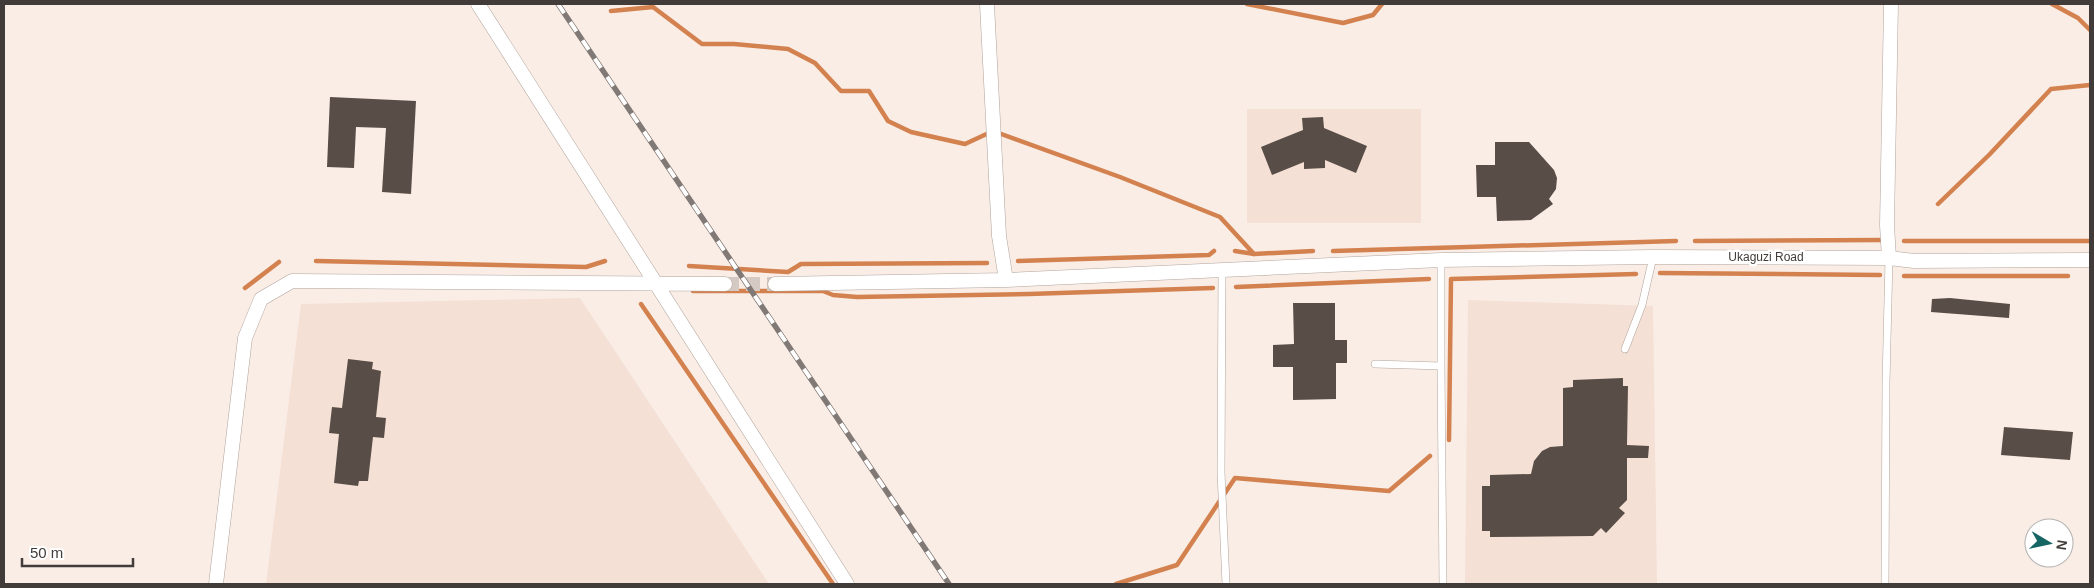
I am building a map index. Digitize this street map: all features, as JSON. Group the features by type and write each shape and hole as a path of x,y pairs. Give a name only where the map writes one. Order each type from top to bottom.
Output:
{"street":[{"path":"478,4 847,584"},
{"path":"988,4 999,236 1006,280"},
{"path":"1889,258 1887,225 1891,4"},
{"name":"Ukaguzi Road","path":"775,284 1006,280 1441,260 1653,257 1889,258 1914,261 2090,260"},
{"path":"216,584 245,338 261,299 292,281 726,284"}],"lane":[{"path":"1625,349 1642,305 1653,257"},
{"path":"1885,584 1889,258"},
{"path":"1441,260 1440,366 1443,584"},
{"path":"1222,270 1221,472 1226,584"},
{"path":"1375,364 1440,366"}],"shaded area":[{"path":"1247,109 1421,109 1421,223 1247,223"},
{"path":"580,298 769,584 266,584 301,304"},
{"path":"1468,300 1653,306 1657,584 1465,584"}],"building":[{"path":"330,97 416,101 411,194 382,192 386,128 356,127 354,168 327,167"},
{"path":"1323,117 1324,128 1367,146 1356,173 1325,160 1325,168 1304,169 1304,162 1272,175 1261,147 1303,130 1302,118"},
{"path":"1495,142 1529,142 1554,170 1557,178 1556,189 1549,199 1553,204 1531,220 1497,221 1496,197 1477,197 1476,165 1495,165"},
{"path":"1950,298 2010,304 2009,318 1931,312 1932,299"},
{"path":"1293,303 1335,303 1335,340 1347,340 1347,363 1336,363 1336,399 1293,400 1293,367 1273,367 1273,345 1294,344"},
{"path":"348,359 373,362 372,369 381,371 376,417 386,418 384,438 373,437 368,481 359,481 358,486 334,483 339,434 329,433 332,407 342,408"},
{"path":"1623,378 1623,386 1628,386 1627,445 1649,446 1648,458 1627,458 1627,500 1619,508 1625,513 1606,533 1601,528 1593,536 1490,537 1490,531 1482,531 1482,486 1490,486 1490,475 1531,474 1534,461 1542,451 1550,447 1563,446 1563,388 1573,387 1573,380"},
{"path":"2004,427 2073,432 2070,460 2001,455"}],"waterway":[{"path":"1247,4 1343,23 1373,15 1382,4"},
{"path":"2052,4 2078,18 2090,30"},
{"path":"611,11 653,7 702,44 734,44 788,49 815,63 841,91 869,91 888,121 911,132 965,144 993,131 1120,177 1220,217 1254,254"},
{"path":"1938,204 1989,155 2051,89 2090,85"},
{"path":"1695,241 1882,240"},
{"path":"1333,251 1676,241"},
{"path":"1904,241 2090,241"},
{"path":"1018,261 1209,255 1214,251"},
{"path":"1235,251 1254,254 1313,251"},
{"path":"316,261 586,267 605,261"},
{"path":"245,288 279,262"},
{"path":"689,266 788,272 801,264 987,263"},
{"path":"1660,273 1880,275"},
{"path":"1449,440 1451,279 1636,274"},
{"path":"1904,276 2068,276"},
{"path":"1236,287 1429,279"},
{"path":"693,291 823,291 833,295 857,297 1213,288"},
{"path":"641,304 833,584"},
{"path":"1116,584 1177,565 1235,478 1389,491 1430,456"}],"tunnel":[{"path":"725,284 775,284"}],"railway":[{"path":"558,4 949,584"}]}
